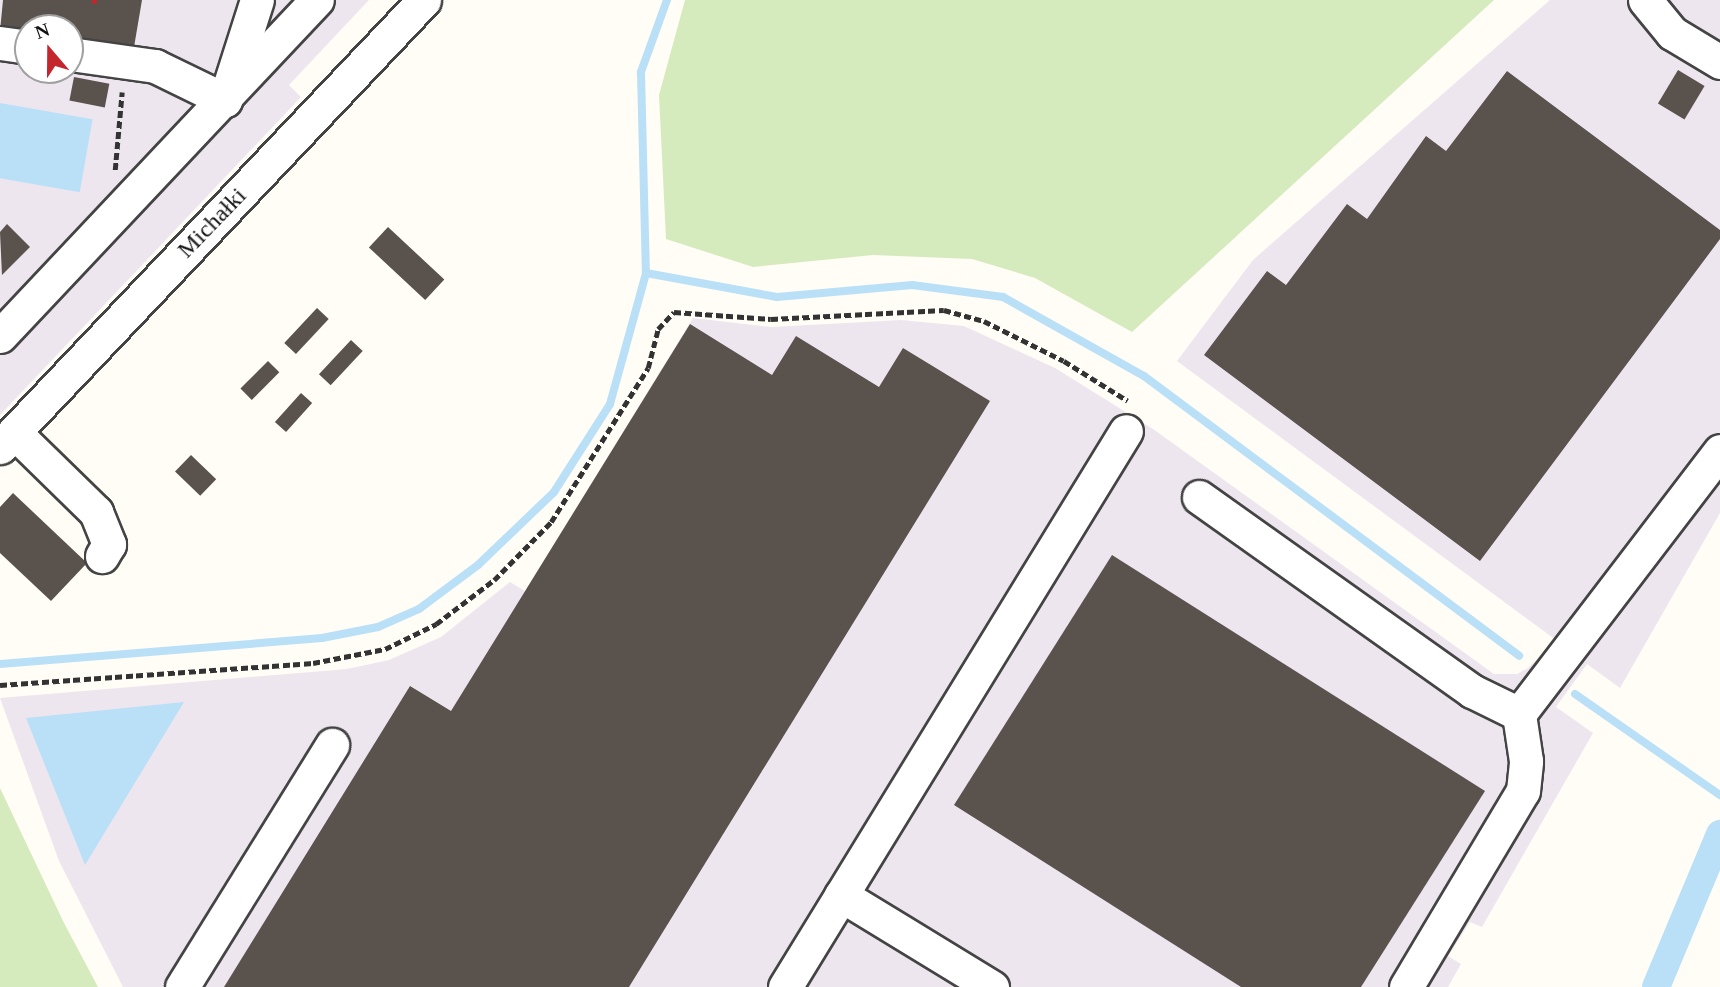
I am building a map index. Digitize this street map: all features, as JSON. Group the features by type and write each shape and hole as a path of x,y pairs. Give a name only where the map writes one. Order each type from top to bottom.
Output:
{"street":[{"path":"225,100 257,0"},
{"path":"0,336 317,0"},
{"name":"Michałki","path":"7,439 425,0"},
{"path":"1645,0 1672,33 1720,62"},
{"path":"84,56 155,66 225,100"},
{"path":"785,987 1131,419"},
{"path":"7,439 96,512 109,544 102,556"},
{"path":"1406,987 1523,791 1526,761 1518,714 1720,451"},
{"path":"1199,497 1472,691 1518,714"},
{"path":"182,987 332,745"},
{"path":"841,895 992,987"}],"path":[{"path":"108,223 123,110 114,60"},
{"path":"0,685 313,663 385,649 436,624 494,580 551,522 648,368 658,328 674,312 771,319 944,310 984,321 1064,360 1131,419"}],"shaded area":[{"path":"0,0 369,0 289,85 301,97 0,415"},
{"path":"1550,0 1720,0 1720,513 1620,688 1587,664 1556,707 1593,733 1482,927 1470,922 1448,956 1461,964 1448,987 123,987 59,861 0,698 347,669 389,660 441,637 510,582 525,591 693,318 771,327 901,320 964,326 1055,368 1153,429 1494,674 1517,674 1528,668 1556,640 1177,361 1253,260"}],"green space":[{"path":"685,0 1494,0 1132,332 1035,278 972,259 873,255 753,267 666,239 659,95"},
{"path":"0,788 64,923 98,987 0,987"}],"water":[{"path":"0,103 93,119 80,192 0,178"},
{"path":"184,702 85,865 26,718"}],"building":[{"path":"3,0 142,0 133,53 84,44 84,14 14,14 14,33 0,31"},
{"path":"1678,70 1705,86 1684,119 1658,103"},
{"path":"1507,71 1720,230 1720,239 1480,561 1204,355 1267,271 1286,285 1347,204 1367,219 1426,136 1446,151"},
{"path":"84,79 109,84 105,107 69,101 73,84 84,84"},
{"path":"7,224 30,247 2,275 0,232"},
{"path":"388,227 444,280 425,300 369,247"},
{"path":"317,308 329,319 296,354 284,343"},
{"path":"690,324 772,375 796,336 879,387 903,348 990,401 629,987 224,987 410,686 451,711"},
{"path":"351,340 363,351 331,385 319,374"},
{"path":"268,361 279,372 252,400 240,389"},
{"path":"301,393 312,403 286,432 275,422"},
{"path":"191,455 216,479 200,496 175,472"},
{"path":"13,493 87,563 51,601 0,553 0,507"},
{"path":"1112,555 1485,791 1361,987 1241,987 954,805"}],"waterway":[{"path":"667,0 641,72 646,273 777,297 912,285 1003,297 1144,376 1519,656"},
{"path":"0,664 322,638 378,627 419,609 478,565 554,492 610,404 646,273"},
{"path":"1575,694 1720,795"},
{"path":"1656,987 1720,834"}]}
